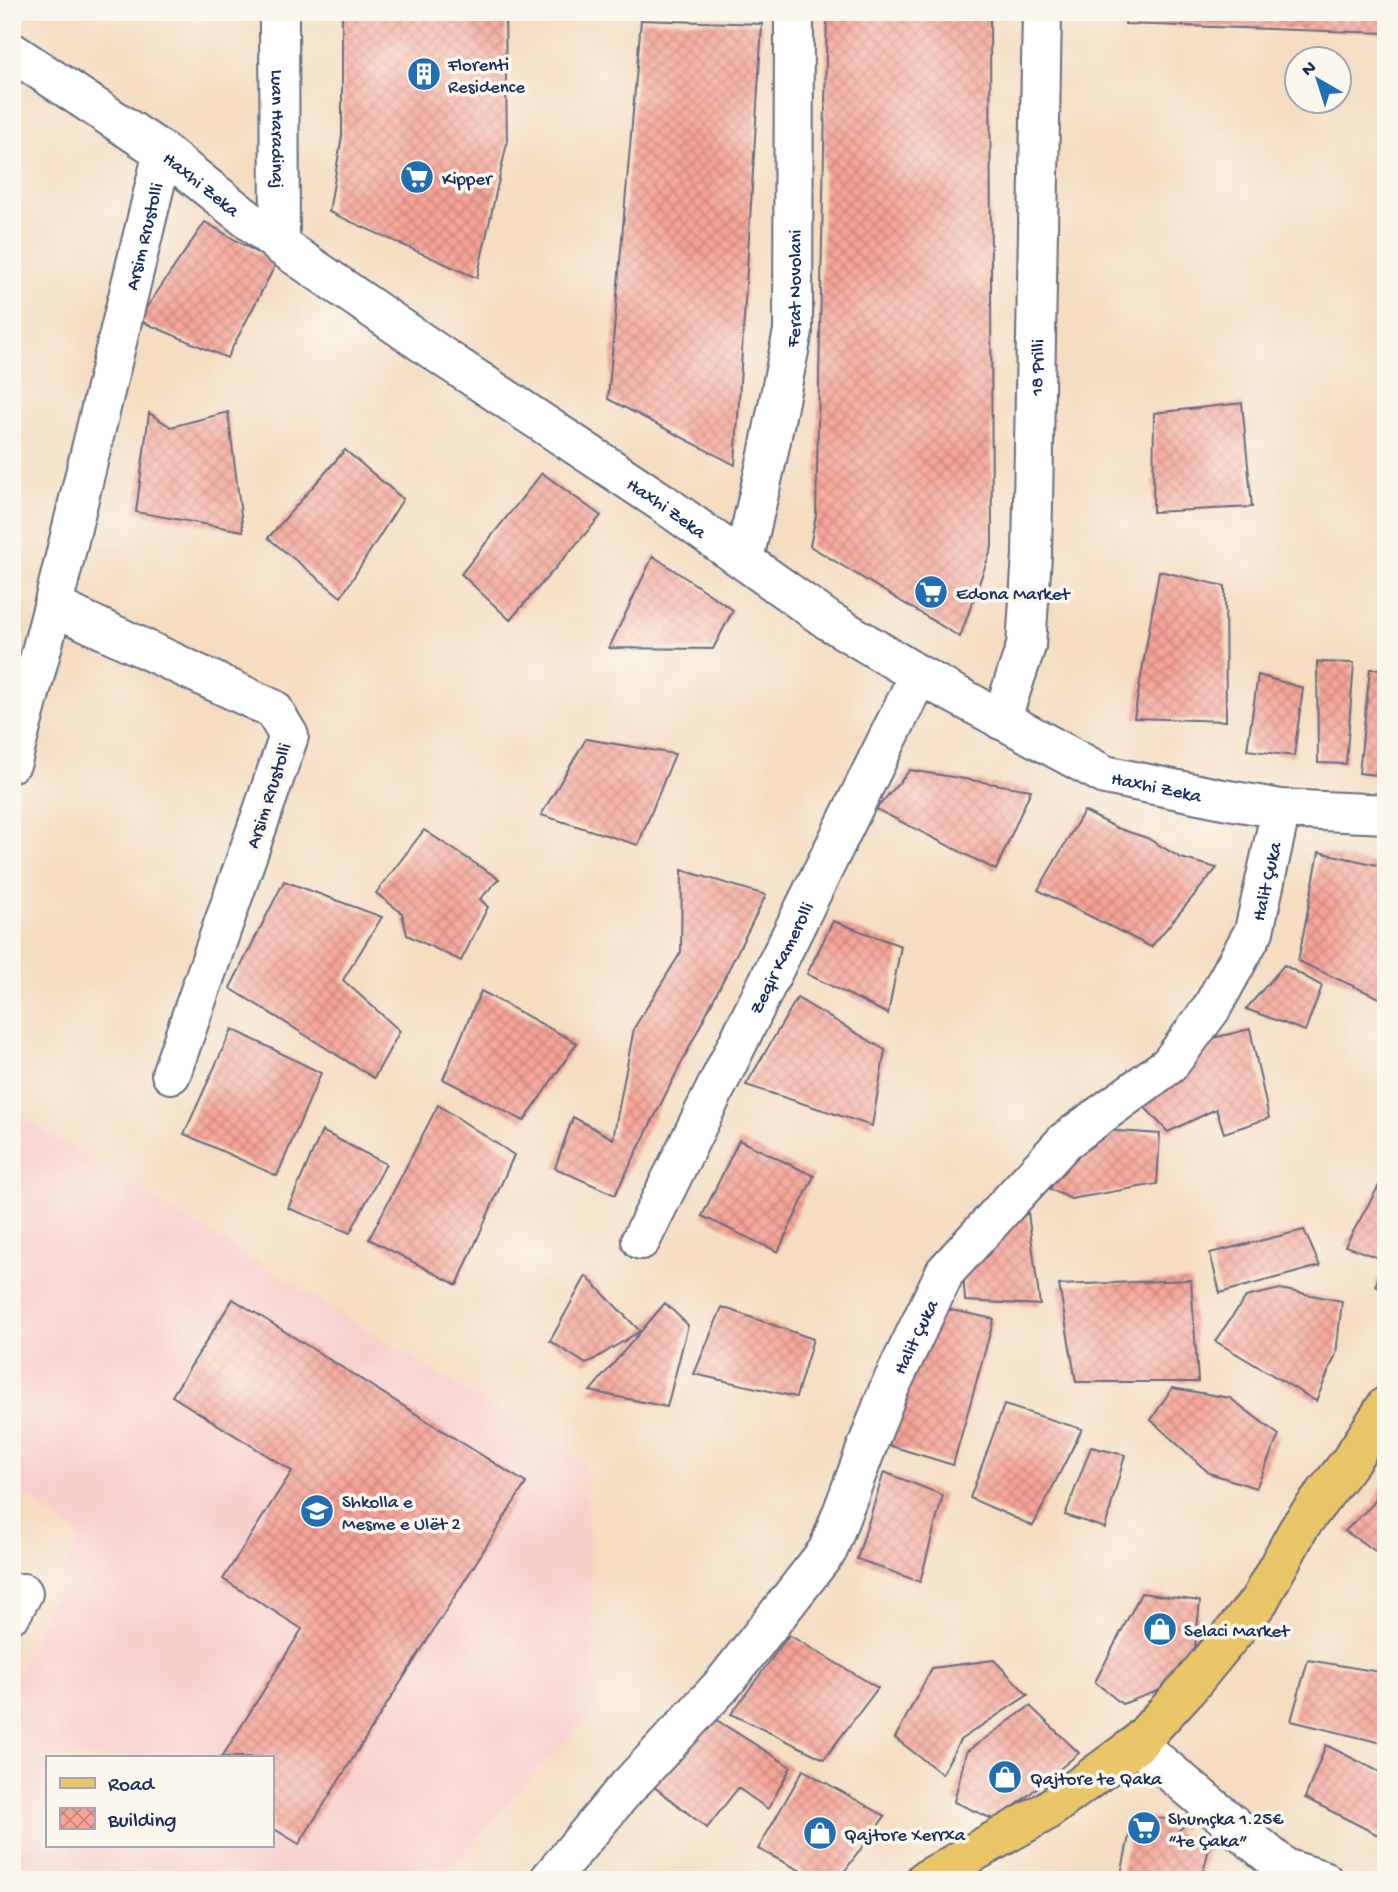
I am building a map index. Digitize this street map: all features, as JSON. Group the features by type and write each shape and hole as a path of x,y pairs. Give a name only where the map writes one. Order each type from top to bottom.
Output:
{"main road":[{"path":"925,1880 1045,1812 1137,1744 1189,1687 1259,1601 1300,1526 1351,1460 1386,1406"}],"street":[{"name":"Luan Haradinaj","path":"279,12 280,245"},
{"name":"Ferat Novolani","path":"744,558 793,331 794,12"},
{"name":"18 Prilli","path":"1001,720 1026,646 1032,555 1042,12"},
{"name":"Haxhi Zeka","path":"12,52 163,152 280,245 744,558 829,621 919,675 1105,775 1281,809 1386,814"},
{"name":"Arsim Rrustolli","path":"12,762 53,606 163,152"},
{"name":"Arsim Rrustolli","path":"53,606 273,709 289,736 171,1074"},
{"name":"Zeqir Kamerolli","path":"641,1240 919,675"},
{"name":"Halit Çuka","path":"550,1880 621,1794 723,1684 828,1550 888,1391 945,1272 1065,1141 1169,1065 1211,1009 1254,931 1281,809"},
{"path":"1137,1744 1285,1868 1323,1880"}],"shaded area":[{"name":"Shkolla e Mesme e Ulët 2","path":"12,1111 586,1465 597,1707 438,1880 12,1880 12,1689 80,1536 12,1486"}],"building":[{"path":"342,12 505,12 507,143 477,278 329,212 342,136"},
{"path":"827,12 990,12 992,547 960,637 810,546 816,515"},
{"path":"1126,12 1386,12 1386,33 1125,24"},
{"path":"641,20 762,24 735,465 608,399"},
{"path":"205,222 276,264 227,358 138,320"},
{"path":"1242,403 1252,507 1153,512 1154,413"},
{"path":"228,412 243,531 136,512 149,413 171,427"},
{"path":"345,450 403,499 341,597 268,538"},
{"path":"542,473 601,516 510,620 461,574"},
{"path":"653,556 733,610 713,649 609,648"},
{"path":"1159,571 1225,586 1226,721 1134,718"},
{"path":"1380,593 1386,594 1386,629 1382,629"},
{"path":"1317,662 1354,663 1346,764 1318,763"},
{"path":"1370,669 1386,669 1386,776 1359,773"},
{"path":"1258,675 1303,688 1294,756 1247,750"},
{"path":"586,739 675,754 638,845 541,815"},
{"path":"910,770 1031,790 996,870 876,809"},
{"path":"1084,811 1117,828 1147,838 1181,858 1217,868 1151,947 1038,890"},
{"path":"424,830 499,879 480,899 488,907 461,961 407,935 402,913 376,893"},
{"path":"1319,852 1386,867 1386,1001 1298,961"},
{"path":"682,870 766,895 615,1195 555,1168 573,1117 613,1139 634,1028 681,952"},
{"path":"284,881 382,917 343,980 400,1031 374,1078 230,988"},
{"path":"833,921 901,946 888,1014 807,974"},
{"path":"1284,965 1322,986 1305,1031 1246,1009"},
{"path":"481,991 577,1043 524,1121 443,1079"},
{"path":"797,998 885,1050 872,1126 746,1085"},
{"path":"232,1029 321,1073 277,1176 184,1134"},
{"path":"1250,1029 1269,1118 1224,1133 1216,1109 1168,1132 1138,1100 1209,1039"},
{"path":"438,1105 514,1155 457,1285 369,1239"},
{"path":"1103,1130 1160,1134 1157,1184 1071,1199 1050,1189 1072,1151"},
{"path":"322,1131 386,1164 350,1233 288,1208"},
{"path":"739,1140 814,1176 778,1252 702,1216"},
{"path":"1386,1173 1386,1239 1379,1258 1345,1246"},
{"path":"1028,1213 1040,1305 965,1301 963,1270 996,1235"},
{"path":"1304,1230 1320,1266 1220,1293 1210,1253"},
{"path":"1386,1265 1386,1290 1375,1285"},
{"path":"586,1276 640,1331 586,1364 550,1341"},
{"path":"1191,1280 1198,1382 1076,1382 1059,1285"},
{"path":"1280,1289 1342,1301 1336,1354 1316,1401 1215,1341 1246,1297"},
{"path":"233,1299 526,1483 299,1844 273,1828 273,1756 223,1756 302,1629 223,1579 292,1471 172,1396"},
{"path":"665,1303 688,1325 667,1407 590,1391"},
{"path":"722,1307 813,1339 796,1397 694,1374"},
{"path":"937,1307 994,1319 953,1465 888,1445"},
{"path":"1172,1388 1230,1398 1279,1435 1256,1488 1209,1473 1151,1420"},
{"path":"1004,1405 1082,1429 1033,1526 970,1498"},
{"path":"1091,1447 1125,1455 1105,1528 1065,1515"},
{"path":"884,1472 943,1495 920,1582 857,1559"},
{"path":"1386,1476 1386,1558 1345,1531 1373,1504"},
{"name":"Selaci Market","path":"1141,1593 1200,1601 1194,1656 1171,1686 1122,1704 1095,1682"},
{"path":"789,1635 878,1688 824,1759 731,1714"},
{"path":"994,1660 1028,1695 960,1740 942,1774 895,1738 932,1668"},
{"path":"1308,1660 1386,1673 1386,1744 1291,1721"},
{"name":"Qajtore te Qaka","path":"1030,1706 1079,1753 997,1821 954,1802 966,1752"},
{"path":"710,1716 791,1767 768,1809 738,1788 707,1828 653,1786"},
{"path":"1326,1745 1386,1775 1386,1839 1305,1798"},
{"name":"Qajtore Xerrxa","path":"803,1770 885,1816 838,1880 819,1880 758,1849"},
{"path":"1133,1816 1189,1821 1176,1833 1211,1841 1201,1880 1120,1880"}],"place":[{"name":"Florenti Residence","path":"424,74"},
{"name":"Kipper","path":"417,177"},
{"name":"Edona Market","path":"931,592"},
{"name":"Shkolla e Mesme e Ulët 2","path":"317,1511"},
{"name":"Selaci Market","path":"1160,1629"},
{"name":"Qajtore te Qaka","path":"1005,1777"},
{"name":"Shumçka 1.25€ “te Çaka”","path":"1144,1828"},
{"name":"Qajtore Xerrxa","path":"820,1833"}]}
